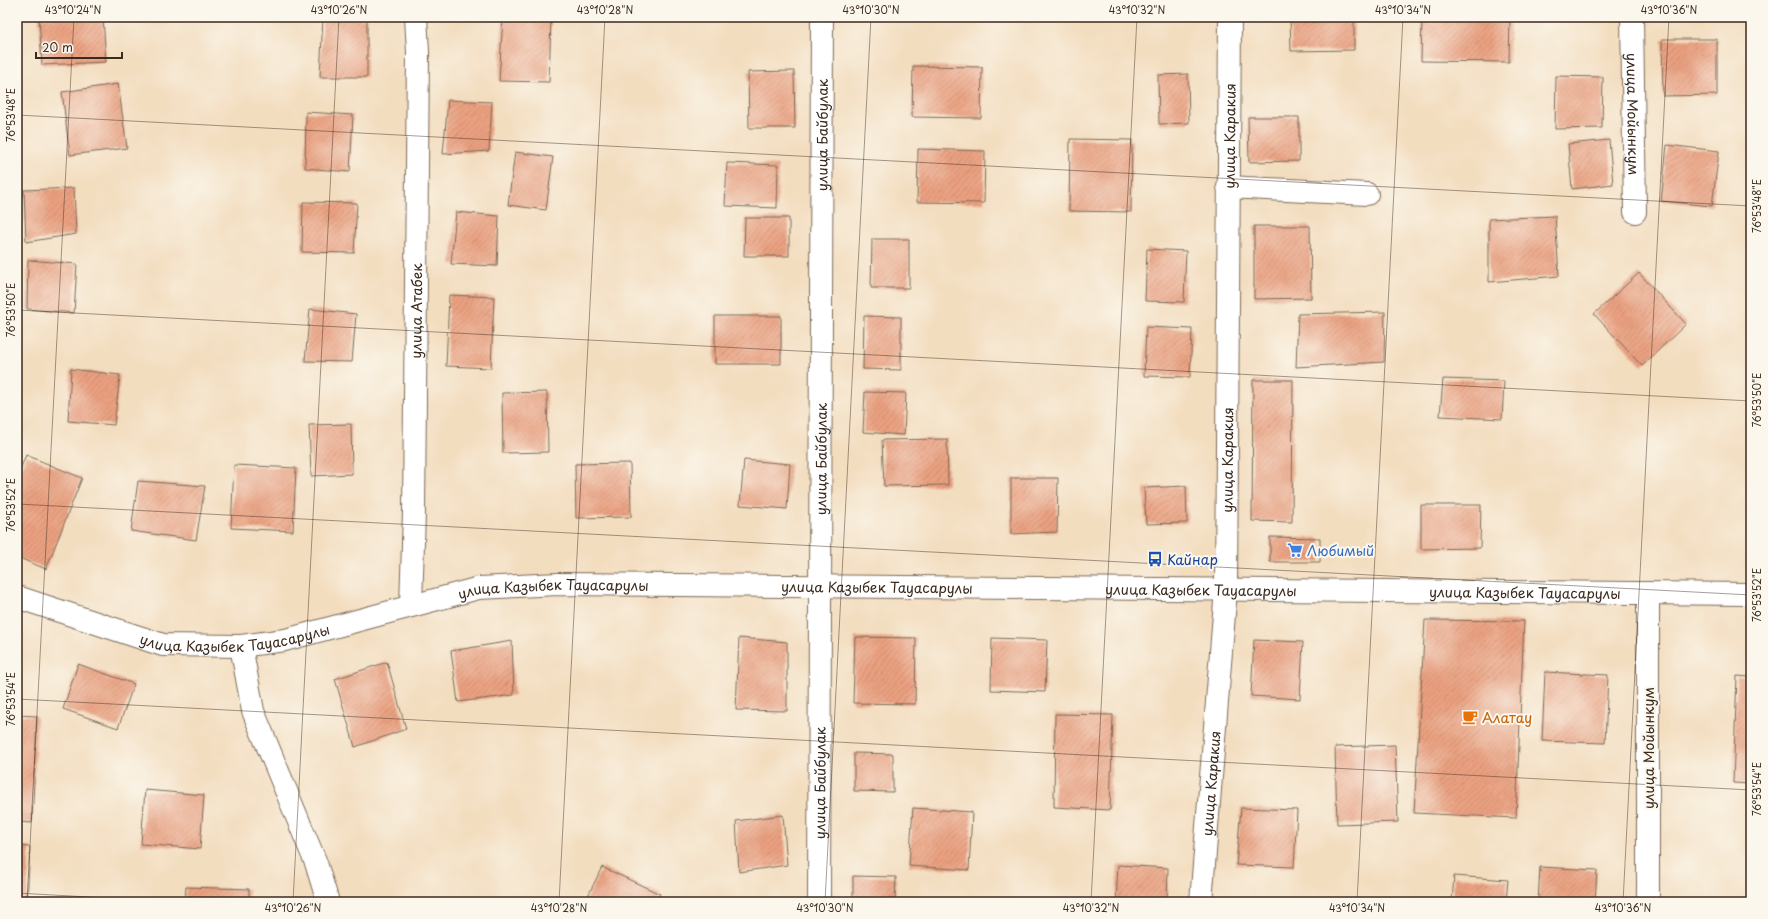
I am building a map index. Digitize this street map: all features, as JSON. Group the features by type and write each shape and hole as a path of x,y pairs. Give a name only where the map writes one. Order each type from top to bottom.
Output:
{"street":[{"name":"улица Атабек","path":"411,605 414,497 418,68 416,17"},
{"name":"улица Байбулак","path":"819,902 822,17"},
{"name":"улица Каракия","path":"1201,902 1226,589 1230,17"},
{"name":"улица Мойынкум","path":"1632,17 1635,212"},
{"path":"1228,187 1367,194"},
{"name":"улица Казыбек Тауасарулы","path":"17,597 163,646 241,646 285,640 411,605 480,588 558,584 1751,594"},
{"name":"улица Мойынкум","path":"1648,593 1648,902"},
{"path":"241,646 253,711 316,863 328,902"}],"building":[{"path":"39,17 103,17 106,62 42,65"},
{"path":"323,17 367,19 367,77 320,77"},
{"path":"503,17 551,17 549,82 499,81"},
{"path":"1290,17 1354,17 1354,50 1291,51"},
{"path":"1422,17 1510,17 1509,62 1421,61"},
{"path":"1662,39 1717,39 1717,95 1663,96"},
{"path":"913,66 982,67 981,118 912,117"},
{"path":"794,71 795,128 749,128 748,72"},
{"path":"1188,74 1189,123 1159,124 1158,75"},
{"path":"1556,76 1603,77 1602,128 1555,129"},
{"path":"118,84 127,148 70,155 62,92"},
{"path":"448,100 492,102 489,151 443,154"},
{"path":"306,112 353,115 350,172 305,168"},
{"path":"1248,117 1299,117 1299,161 1249,162"},
{"path":"1070,139 1132,140 1131,212 1069,211"},
{"path":"1609,140 1613,184 1572,189 1568,144"},
{"path":"1667,145 1719,151 1712,206 1661,201"},
{"path":"918,149 985,151 984,203 917,202"},
{"path":"515,152 553,157 546,210 508,205"},
{"path":"727,163 778,165 777,208 725,206"},
{"path":"74,188 76,234 26,242 24,190"},
{"path":"303,202 357,203 354,253 302,252"},
{"path":"456,212 499,216 497,266 451,264"},
{"path":"1555,216 1559,276 1489,282 1489,219"},
{"path":"745,218 789,218 789,256 744,256"},
{"path":"1254,226 1310,226 1311,298 1254,299"},
{"path":"872,239 909,239 909,288 871,288"},
{"path":"1147,249 1186,251 1184,302 1145,301"},
{"path":"28,260 77,264 74,313 27,309"},
{"path":"1639,273 1686,324 1642,366 1594,314"},
{"path":"449,295 494,297 491,368 446,366"},
{"path":"310,309 356,314 352,362 305,361"},
{"path":"1385,312 1384,362 1296,367 1298,314"},
{"path":"715,316 781,316 781,364 715,364"},
{"path":"864,316 901,317 901,370 863,369"},
{"path":"1146,327 1192,329 1190,377 1144,376"},
{"path":"71,369 120,375 114,425 68,421"},
{"path":"1443,379 1504,381 1502,419 1440,416"},
{"path":"1253,380 1293,380 1292,522 1252,521"},
{"path":"547,392 548,452 503,453 502,393"},
{"path":"865,392 906,393 904,435 863,432"},
{"path":"351,424 352,474 311,476 309,425"},
{"path":"947,439 948,485 884,486 882,440"},
{"path":"26,455 82,478 46,569 17,557 17,477"},
{"path":"744,460 790,464 787,509 740,505"},
{"path":"630,463 631,517 576,518 575,464"},
{"path":"234,465 296,468 293,531 231,528"},
{"path":"1011,478 1058,478 1057,532 1011,534"},
{"path":"138,481 205,486 196,540 131,531"},
{"path":"1186,486 1187,523 1146,524 1144,488"},
{"path":"1421,505 1481,505 1480,548 1421,549"},
{"name":"Любимый","path":"1270,537 1320,538 1320,562 1270,562"},
{"name":"Алатау","path":"1425,620 1524,621 1516,818 1414,813"},
{"path":"855,637 916,638 915,704 853,703"},
{"path":"739,638 787,642 787,711 736,710"},
{"path":"992,638 1047,640 1045,692 991,690"},
{"path":"1254,640 1303,642 1300,699 1251,696"},
{"path":"512,641 514,695 458,702 451,651"},
{"path":"387,662 406,729 355,747 335,679"},
{"path":"78,664 134,684 118,728 63,709"},
{"path":"1545,672 1608,675 1605,743 1542,741"},
{"path":"1737,676 1751,677 1751,784 1733,783"},
{"path":"1055,714 1113,715 1110,810 1054,807"},
{"path":"17,715 37,716 32,823 17,822"},
{"path":"1395,745 1398,822 1337,824 1335,747"},
{"path":"854,753 893,754 893,792 854,791"},
{"path":"145,790 204,795 200,849 141,844"},
{"path":"913,808 972,812 969,870 909,866"},
{"path":"1241,808 1297,810 1294,867 1236,865"},
{"path":"783,815 787,865 739,872 736,821"},
{"path":"17,846 30,847 27,902 17,902"},
{"path":"1118,865 1168,868 1167,902 1116,902"},
{"path":"602,867 660,894 656,902 585,902"},
{"path":"1540,867 1597,870 1595,902 1538,902"},
{"path":"853,876 896,877 895,902 853,902"},
{"path":"1454,876 1508,880 1506,902 1452,902"},
{"path":"186,887 249,889 249,902 185,902"}],"place":[{"name":"Любимый","path":"1295,550"},
{"name":"Кайнар","path":"1155,559"},
{"name":"Алатау","path":"1470,717"}]}
